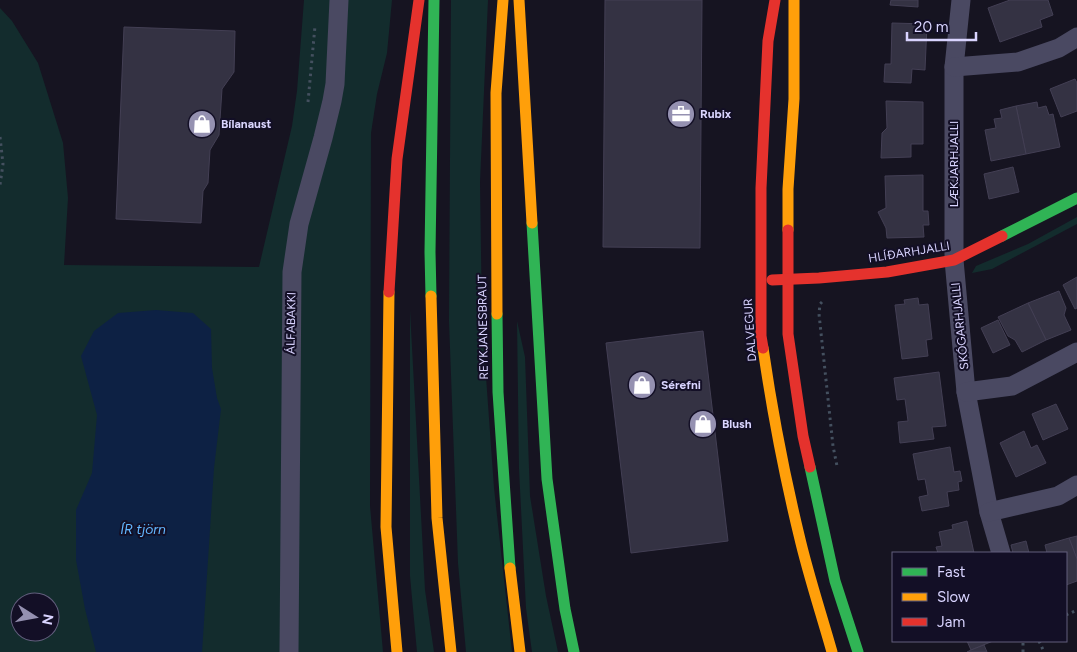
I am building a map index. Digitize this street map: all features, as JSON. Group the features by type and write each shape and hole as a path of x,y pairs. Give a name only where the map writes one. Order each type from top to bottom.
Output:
{"main road":[{"path":"397,652 386,527 388,301 397,158 419,0"},
{"path":"434,0 431,281 437,518 451,652"},
{"name":"REYKJANESBRAUT","path":"503,0 496,93 498,392 511,578 520,652"},
{"path":"519,0 547,479 565,609 574,652"},
{"name":"DALVEGUR","path":"775,0 768,51 761,188 761,336 782,461 799,536 832,652"},
{"path":"794,0 794,99 788,189 788,334 803,436 836,580 858,652"},
{"name":"HLÍÐARHJALLI","path":"761,280 887,272 954,260 1077,198"}],"street":[{"name":"ÁLFABAKKI","path":"289,652 292,272 299,224 324,138 335,84 339,0"},
{"name":"LÆKJARHJALLI","path":"954,260 954,67 961,0"},
{"path":"954,67 1018,62 1059,48 1077,37"},
{"name":"SKÓGARHJALLI","path":"954,260 966,392 989,512 1001,552"},
{"path":"966,392 1012,386 1077,352"},
{"path":"989,512 1058,496 1077,485"}],"path":[{"path":"0,137 3,164 0,185"},
{"path":"820,304 819,314 833,446 838,472"},
{"path":"815,331 821,330"}],"green space":[{"path":"304,0 392,0 387,53 377,94 371,133 370,506 383,652 0,652 0,8 12,21 38,63 63,143 68,198 64,265 259,267 292,126 297,91"},
{"path":"451,0 488,0 480,182 482,321 494,488 512,652 466,652 458,563 449,321"},
{"path":"1077,217 1077,224 992,269 972,273 976,266 1028,244"},
{"path":"410,310 425,590 434,652 417,652 410,576"},
{"path":"517,321 525,357 530,496 546,596 558,652 532,652 526,608 519,469"}],"water":[{"name":"ÍR tjörn","path":"156,310 193,313 211,329 212,368 217,398 221,409 214,468 202,652 96,652 85,609 76,560 76,510 92,473 97,415 81,356 94,331 118,313"}],"building":[{"path":"605,0 702,0 700,248 603,247"},
{"path":"891,0 918,0 918,7 890,5"},
{"path":"1010,0 1048,0 1053,15 1040,20 1042,27 1000,42 988,8"},
{"path":"892,23 927,24 925,70 912,69 911,83 884,82 885,64 891,64"},
{"path":"124,27 235,31 234,72 222,89 219,135 210,150 208,183 203,191 201,223 116,219"},
{"path":"1075,79 1077,83 1077,111 1061,117 1050,89"},
{"path":"886,101 923,102 923,144 911,144 911,157 881,158 882,133 887,128"},
{"path":"1037,102 1038,108 1046,106 1049,115 1053,114 1060,147 1026,154 1016,106"},
{"path":"1016,106 1026,154 991,161 985,130 996,128 994,119 1002,118 1000,110"},
{"path":"1013,167 1019,192 989,199 984,174"},
{"path":"923,175 923,211 928,211 929,225 923,225 924,237 887,238 886,228 878,212 886,208 885,176"},
{"path":"1077,277 1077,308 1075,309 1063,285"},
{"path":"1059,291 1066,308 1064,315 1071,330 1046,340 1028,303"},
{"path":"918,298 919,305 928,304 932,339 926,340 928,356 902,359 895,305 905,304 904,300"},
{"path":"1028,303 1046,340 1022,352 1015,340 1008,336 998,317"},
{"path":"998,320 1010,345 993,353 981,328"},
{"path":"703,331 728,541 631,553 606,343"},
{"path":"939,372 946,426 932,427 934,439 900,443 898,422 908,421 905,399 897,400 894,378"},
{"path":"1056,404 1068,429 1043,440 1032,414"},
{"path":"1024,431 1031,448 1037,445 1046,463 1016,477 1000,443"},
{"path":"950,447 954,472 960,471 962,481 958,482 959,490 947,492 949,506 922,511 919,497 928,495 925,479 918,480 913,454"},
{"path":"967,521 974,552 938,552 936,547 942,546 939,532 953,529 952,525"},
{"path":"1077,536 1077,559 1069,538"},
{"path":"1069,538 1077,559 1077,581 1067,585 1067,552 1047,552 1045,545"},
{"path":"1026,541 1029,552 1013,552 1011,545"},
{"path":"967,642 991,642 971,650"},
{"path":"984,645 987,652 967,652 971,650"}],"traffic: fast":[{"path":"431,296 434,0"},
{"path":"1002,236 1077,198"},
{"path":"532,223 547,479 565,609 574,652"},
{"path":"497,314 498,392 510,568"},
{"path":"810,467 835,581 858,652"}],"traffic: slow":[{"path":"497,314 496,93 503,0"},
{"path":"519,0 532,223"},
{"path":"788,230 788,189 794,99 794,0"},
{"path":"389,292 386,527 397,652"},
{"path":"431,296 437,518 451,652"},
{"path":"763,348 770,395 794,512 806,564 832,652"},
{"path":"510,568 520,652"}],"traffic: jam":[{"path":"389,292 397,159 419,0"},
{"path":"763,348 761,336 761,188 768,41 775,0"},
{"path":"788,230 788,334 803,436 810,467"},
{"path":"772,280 887,272 954,260 1002,236"}],"place":[{"name":"Rubix","path":"681,114"},
{"name":"Bílanaust","path":"202,124"},
{"name":"Sérefni","path":"642,385"},
{"name":"Blush","path":"703,424"}]}
